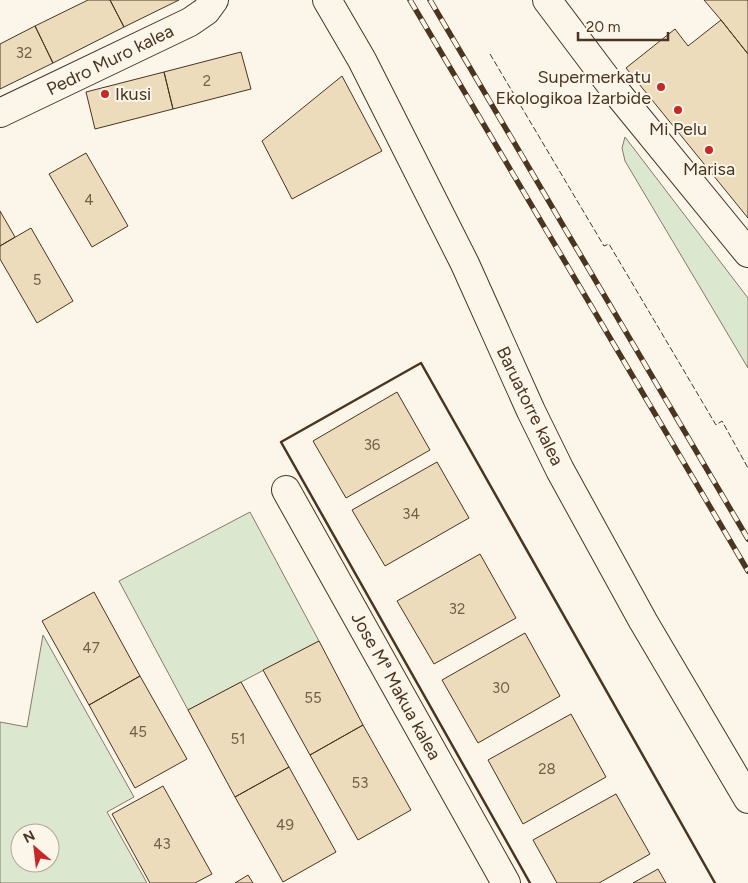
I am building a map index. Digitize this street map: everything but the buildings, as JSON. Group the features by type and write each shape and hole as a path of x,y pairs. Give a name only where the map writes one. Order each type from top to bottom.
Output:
{"street":[{"name":"Pedro Muro kalea","path":"0,113 190,22 206,11 214,0"},
{"path":"547,0 614,89 748,254"},
{"name":"Baruatorre kalea","path":"332,2 465,264 531,411 560,470 643,621 748,799"},
{"name":"Jose Mª Makua kalea","path":"286,490 506,883"}],"green space":[{"path":"625,137 748,298 748,368 625,161 622,148"},
{"path":"250,512 319,641 188,710 119,581"},
{"path":"43,635 134,797 107,812 147,883 0,883 0,722 27,727"}],"railway":[{"path":"410,0 748,571"},
{"path":"430,0 748,539"}],"fence":[{"path":"490,54 604,246 609,244 716,425 722,421 748,468"}],"wall":[{"path":"530,883 281,442 421,363 715,883"}],"place":[{"name":"Supermerkatu Ekologikoa Izarbide","path":"661,87"},
{"name":"Ikusi","path":"105,94"},
{"name":"Mi Pelu","path":"678,110"},
{"name":"Marisa","path":"709,150"}]}
